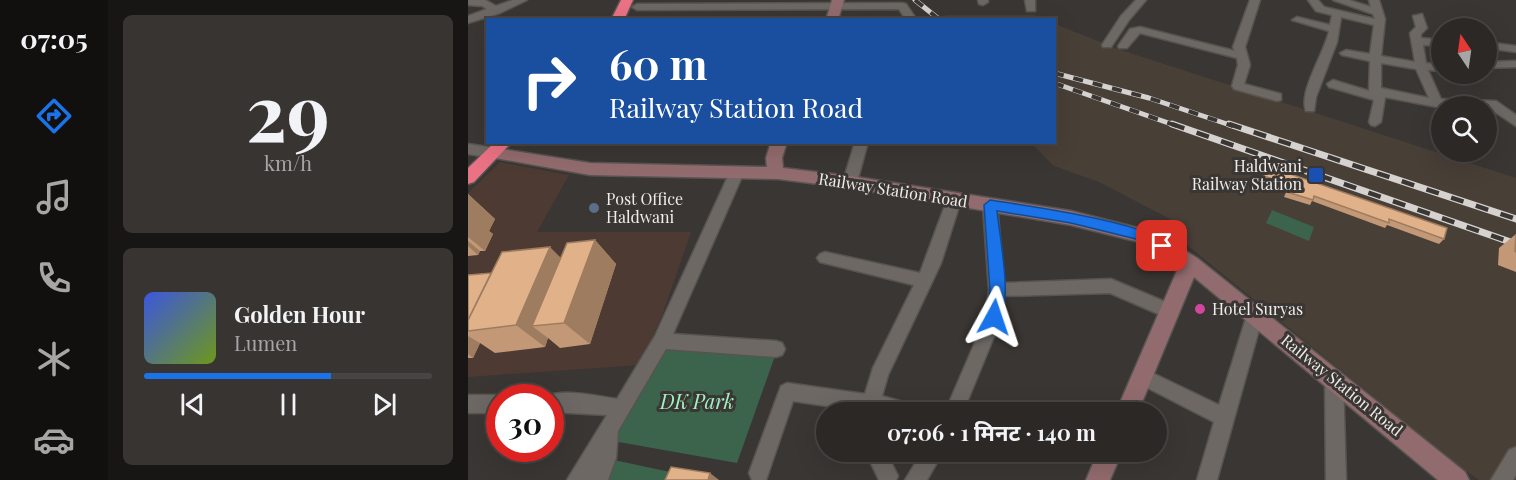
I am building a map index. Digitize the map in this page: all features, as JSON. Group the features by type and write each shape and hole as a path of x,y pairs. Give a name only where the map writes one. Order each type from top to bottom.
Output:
{"highway":[{"path":"619,18 634,2"},
{"path":"630,18 634,2"},
{"path":"469,181 500,148"}],"street":[{"path":"468,20 522,0"},
{"path":"1107,45 1125,18 1141,0"},
{"path":"1255,0 1239,47 1244,65 1238,86 1277,97"},
{"path":"1313,0 1320,9 1379,18"},
{"path":"1338,0 1379,18"},
{"path":"1374,0 1379,18 1375,122"},
{"path":"469,1 485,3 496,11"},
{"path":"634,2 837,3 902,6 911,18"},
{"path":"833,18 837,3"},
{"path":"1310,108 1310,97 1332,42 1336,13"},
{"path":"1418,16 1422,27 1415,33 1416,41 1421,66 1434,96"},
{"path":"1297,20 1334,29"},
{"path":"1123,46 1134,31 1140,30 1241,56"},
{"path":"1416,41 1431,42"},
{"path":"1497,46 1516,49"},
{"path":"1346,52 1431,67"},
{"path":"1497,65 1516,64"},
{"path":"1334,84 1377,95 1431,102"},
{"path":"1497,106 1516,122"},
{"path":"778,144 773,157 774,167 778,173"},
{"path":"850,182 861,144"},
{"path":"468,149 500,148"},
{"name":"Railway Station Road","path":"500,148 590,169 778,173 850,182 1071,218 1148,237 1190,263 1457,480"},
{"path":"577,480 661,341 737,172"},
{"path":"881,402 879,374 933,263 954,200"},
{"path":"958,402 994,317 997,290 990,205"},
{"path":"825,258 924,281"},
{"path":"1130,402 1190,263"},
{"path":"997,290 1111,286 1169,311"},
{"path":"1207,480 1255,315"},
{"path":"661,341 776,349"},
{"path":"1142,376 1225,418"},
{"path":"1334,378 1336,480"},
{"path":"759,473 787,392 846,402"},
{"path":"564,403 622,408"},
{"path":"468,404 486,404"},
{"path":"598,480 606,458 610,427"},
{"path":"1501,480 1516,457"},
{"path":"881,462 891,479"},
{"path":"915,480 927,462"},
{"path":"1098,480 1106,462"}],"shaded area":[{"path":"947,15 1034,15 1042,18 936,18"},
{"path":"1056,24 1118,49 1431,150 1431,162 1467,162 1516,178 1516,480 1479,480 1456,464 1182,241 1170,219 1099,182 1054,166 1032,144 1056,144"},
{"path":"500,162 569,175 537,232 691,232 663,313 640,365 468,377 468,193"}],"green space":[{"path":"1272,210 1314,227 1309,241 1266,223"},
{"name":"DK Park","path":"665,345 776,353 737,463 613,441"},
{"path":"614,460 684,475 682,480 606,480"}],"building":[{"path":"1267,166 1447,228 1444,239 1389,219 1389,223 1314,196 1313,200 1287,192 1290,185 1264,176"},
{"path":"595,240 564,323 532,326 567,243"},
{"path":"550,247 516,325 468,331 468,320 502,252"},
{"path":"491,273 468,320 468,275"},
{"path":"671,467 710,473 708,480 665,480"}],"railway":[{"path":"915,0 938,18"},
{"path":"1056,74 1149,98 1233,126"},
{"path":"1056,84 1177,126"},
{"path":"1172,124 1516,244"},
{"path":"1229,124 1516,219"}],"place":[{"name":"Haldwani Railway Station","path":"1316,175"},
{"name":"Post Office Haldwani","path":"594,208"},
{"name":"Hotel Suryas","path":"1200,309"}],"route":[{"path":"994,317 997,290 990,205 1071,218 1148,237 1162,246"}]}
